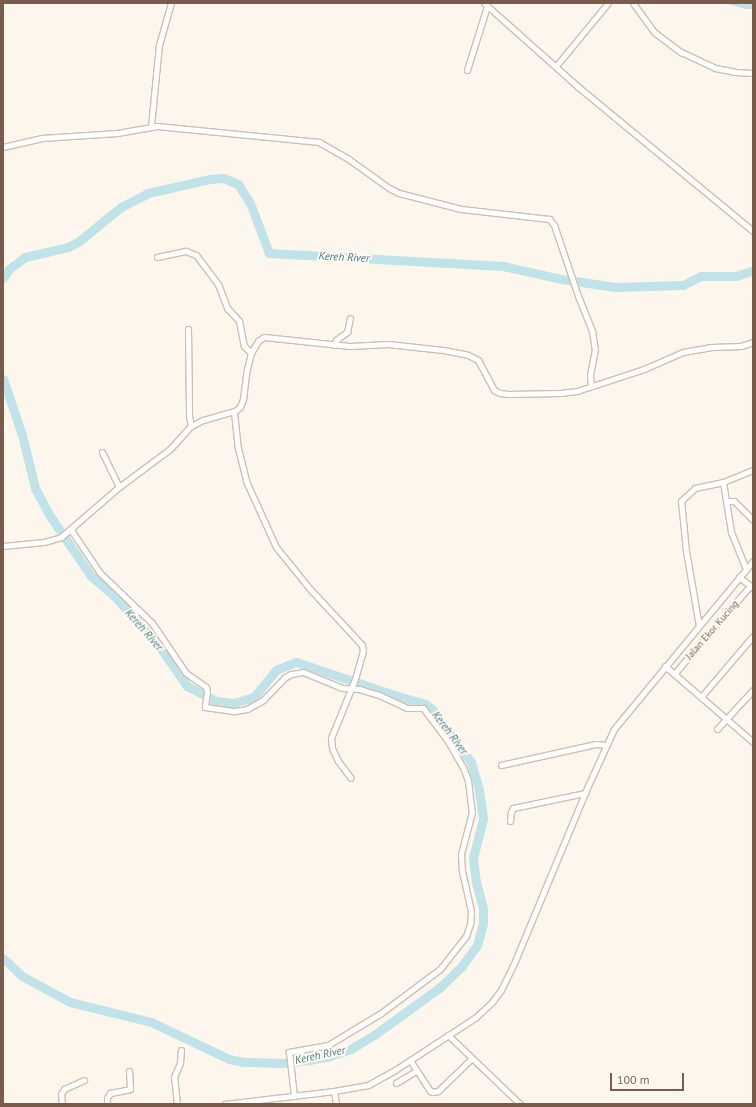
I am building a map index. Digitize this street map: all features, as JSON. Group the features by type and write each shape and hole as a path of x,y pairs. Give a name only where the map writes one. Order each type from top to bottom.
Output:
{"street":[{"path":"151,126 159,45 171,3"},
{"path":"556,66 608,3"},
{"path":"632,3 654,32 680,52 715,68 734,72 753,73"},
{"path":"467,70 485,4 577,86 753,231"},
{"path":"3,147 42,138 117,133 151,126 169,126 229,134 319,142 336,151 389,188 399,193 461,209 547,218 554,225 594,338 594,356 590,375 591,386"},
{"path":"157,257 186,251 196,255 218,284 227,308 239,321 244,346 251,353"},
{"path":"334,345 336,340 348,332 350,318"},
{"path":"188,329 191,426"},
{"path":"3,546 44,542 61,537 119,487 170,449 191,426 202,420 234,412 242,403 246,373 251,353 258,341 264,337 334,345 388,344 443,350 468,355 478,360 492,387 500,393 561,393 577,391 644,369 683,352 712,347 740,346 753,342"},
{"path":"234,412 238,448 246,481 276,547 310,589 361,642 363,651 355,679 334,729 331,740 338,761 350,778"},
{"path":"102,452 119,487"},
{"path":"699,626 680,503 684,496 695,488 723,482 753,470"},
{"path":"723,482 732,536 746,569"},
{"path":"727,501 734,501 753,520"},
{"path":"69,531 100,574 152,623 186,673 204,686 207,692 205,707 234,711 247,709 263,700 284,678 298,672 311,674 342,688 352,687 379,695 407,708 424,709 459,758 468,781 472,804 470,821 461,854 462,871 471,911 470,924 466,936 446,962 412,991 336,1041 328,1045 289,1052 294,1096"},
{"path":"225,1104 334,1091 368,1085 410,1060 482,1011 501,990 527,934 585,793 614,729 753,561"},
{"path":"739,577 752,587"},
{"name":"Jalan Ekor Kucing","path":"674,674 752,587"},
{"path":"701,697 753,636"},
{"path":"665,666 753,742"},
{"path":"717,729 752,694"},
{"path":"501,765 596,744 606,745"},
{"path":"510,821 511,811 516,807 585,793"},
{"path":"448,1035 471,1059 520,1104"},
{"path":"177,1104 174,1077 180,1064 181,1050"},
{"path":"410,1060 430,1091 435,1092 471,1059"},
{"path":"107,1104 107,1098 110,1093 130,1089 129,1071"},
{"path":"396,1083 416,1071"},
{"path":"62,1104 62,1094 64,1089 84,1080"},
{"path":"334,1091 336,1104"}],"water":[{"path":"723,3 753,3 753,9 746,9"}],"waterway":[{"name":"Kereh River","path":"3,278 9,269 25,257 68,247 78,242 121,207 148,193 210,179 223,178 238,184 250,203 269,253 503,266 561,279 615,287 683,285 701,276 736,276 753,270"},
{"name":"Kereh River","path":"3,379 22,435 35,488 50,516 91,576 117,599 159,646 187,686 216,701 234,703 254,697 276,670 296,662 425,704 431,708 471,762 479,790 483,819 473,858 476,882 483,909 483,923 477,945 462,966 439,988 374,1035 351,1049 330,1056 280,1063 243,1062 229,1059 151,1022 70,1002 22,976 3,958"}]}
